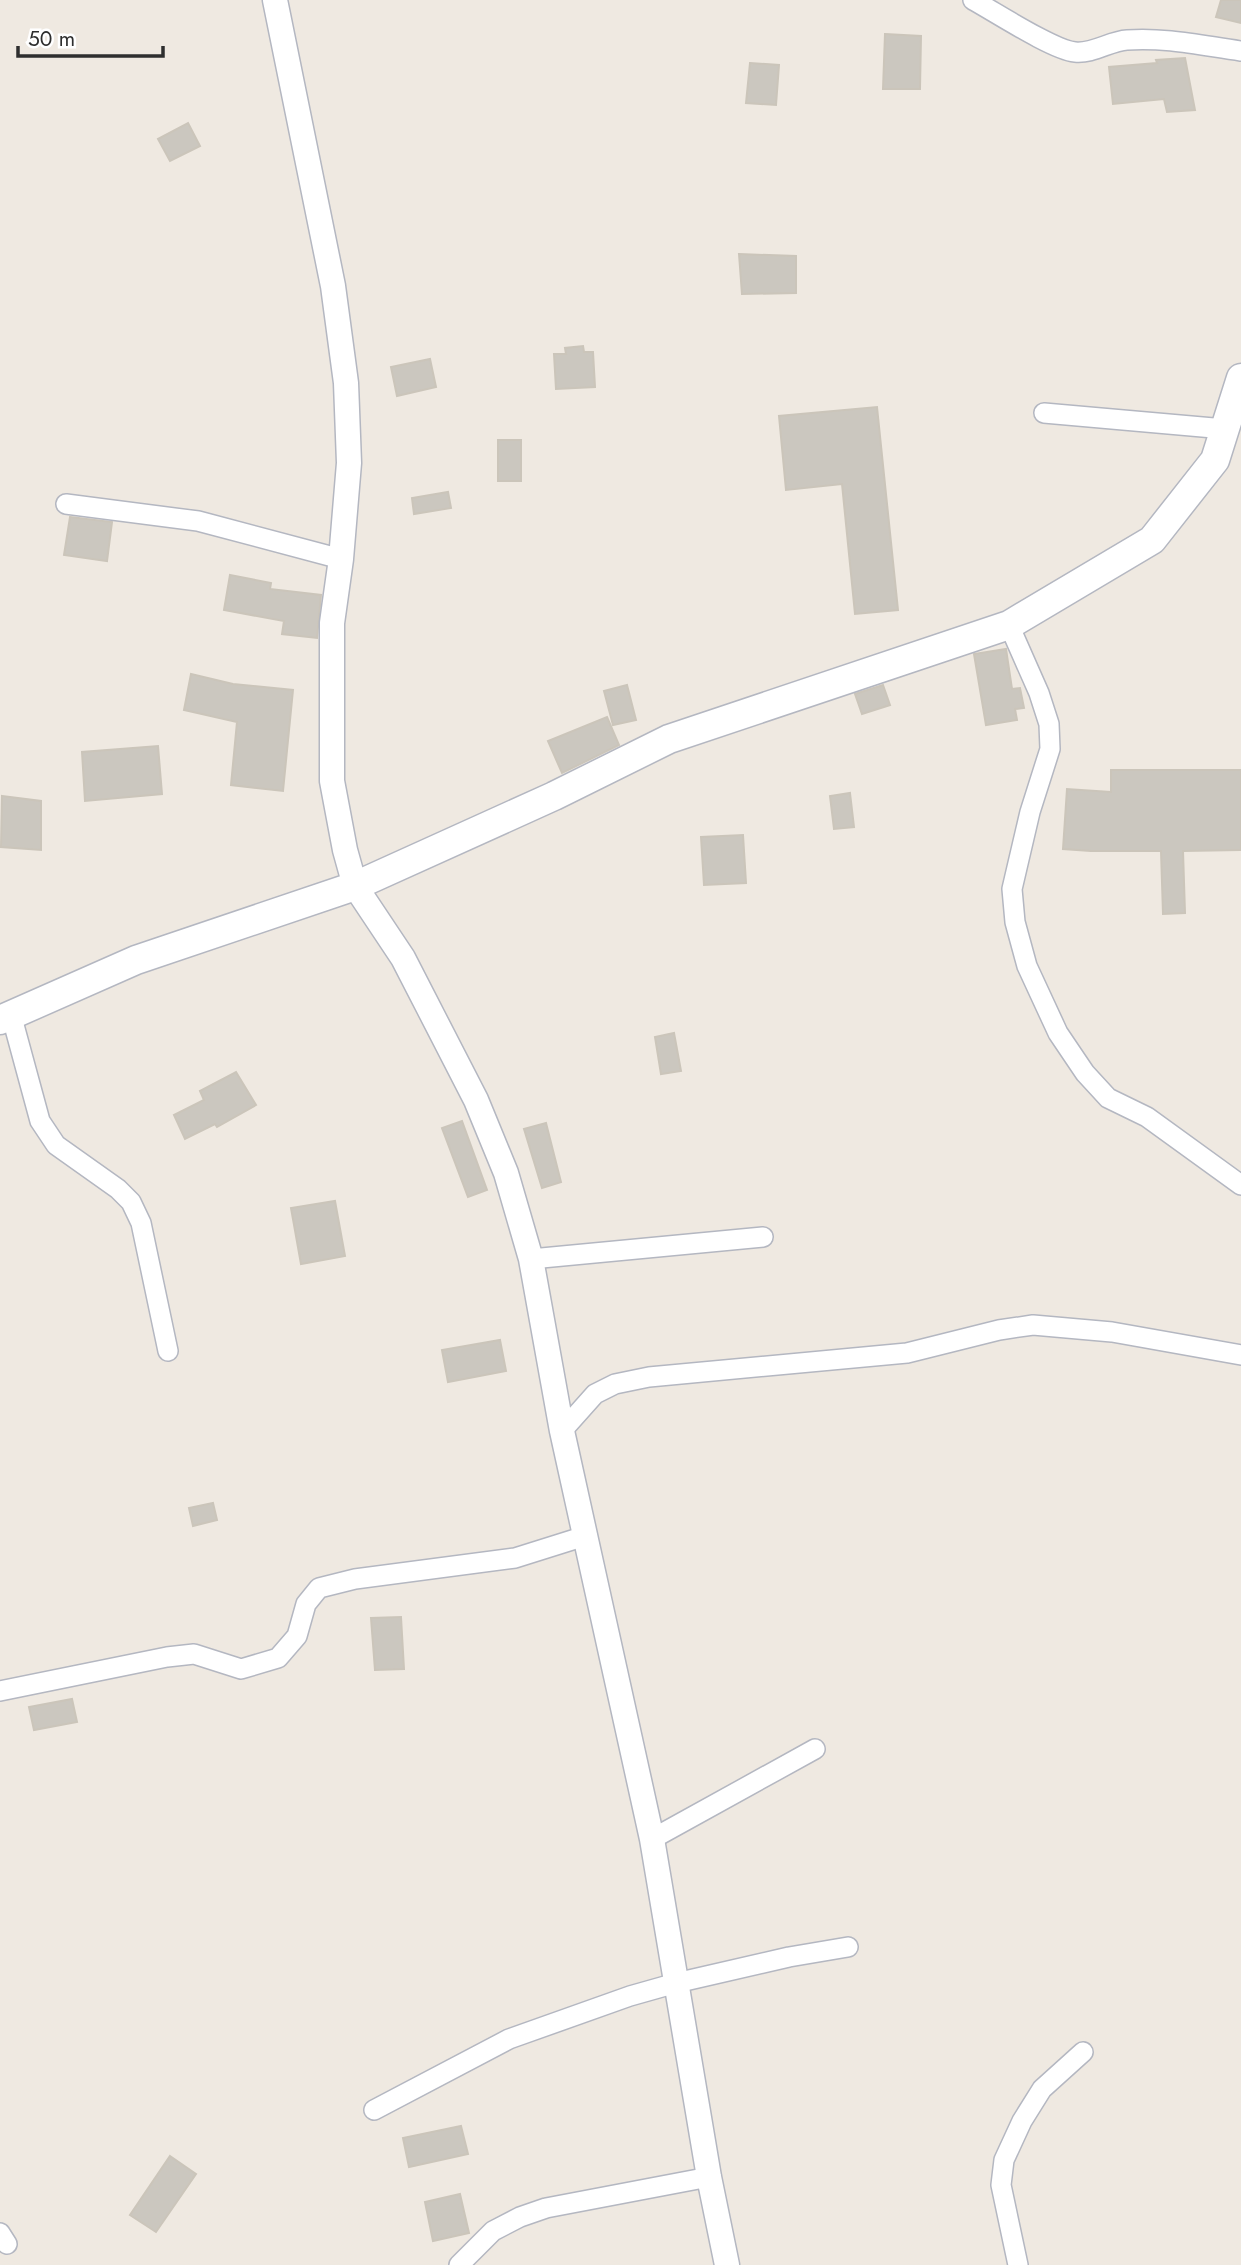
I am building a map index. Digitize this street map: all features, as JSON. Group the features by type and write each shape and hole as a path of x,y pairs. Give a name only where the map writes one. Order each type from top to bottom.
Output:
{"main road":[{"path":"6,1017 136,960 355,886 554,796 669,739 1009,625 1152,540 1215,460 1241,377"}],"street":[{"path":"275,0 328,260 346,383 349,463 341,559 332,624 332,781 345,850 355,886 403,958 476,1100 506,1173 531,1259 562,1431 652,1839 709,2177 727,2265"},
{"path":"973,0 1054,46 1075,52 1124,40 1156,40 1241,51"},
{"path":"1044,413 1225,429"},
{"path":"66,504 198,521 341,559"},
{"path":"1009,625 1039,693 1049,724 1050,748 1030,812 1012,889 1015,922 1027,966 1058,1033 1085,1073 1108,1098 1147,1117 1241,1185"},
{"path":"6,1017 40,1121 56,1145 118,1189 131,1202 141,1223 168,1351"},
{"path":"531,1259 763,1237"},
{"path":"562,1431 595,1394 615,1384 649,1377 907,1353 999,1330 1032,1325 1112,1332 1241,1355"},
{"path":"0,1691 167,1657 194,1654 241,1669 278,1658 298,1636 306,1604 319,1588 355,1579 515,1558 585,1535"},
{"path":"652,1839 815,1749"},
{"path":"374,2110 509,2039 630,1996 789,1957 848,1947"},
{"path":"1018,2265 1001,2185 1004,2160 1022,2121 1042,2089 1083,2053"},
{"path":"459,2265 493,2231 520,2217 546,2208 709,2177"}],"building":[{"path":"1221,0 1241,0 1241,23 1216,17"},
{"path":"885,34 921,36 920,89 883,89"},
{"path":"1185,58 1195,110 1167,112 1164,99 1113,104 1109,67"},
{"path":"750,63 779,65 776,105 746,103"},
{"path":"188,123 200,146 170,161 158,139"},
{"path":"739,254 796,256 796,293 742,294"},
{"path":"583,346 584,352 593,352 595,387 556,389 554,354 566,354 565,348"},
{"path":"430,359 436,387 397,396 391,367"},
{"path":"877,407 898,610 855,614 842,484 786,490 779,416"},
{"path":"498,440 521,440 521,481 498,481"},
{"path":"448,492 451,508 414,514 412,498"},
{"path":"70,517 112,522 107,561 64,555"},
{"path":"230,575 271,583 270,589 321,595 317,638 282,634 284,621 224,610"},
{"path":"1006,649 1012,689 1020,688 1024,708 1015,709 1017,720 986,725 974,654"},
{"path":"191,674 233,684 293,690 283,791 231,785 237,722 184,710"},
{"path":"627,685 636,720 613,725 604,691"},
{"path":"883,685 890,705 862,714 855,694"},
{"path":"607,717 619,745 562,773 548,741"},
{"path":"158,746 162,794 85,801 82,752"},
{"path":"1111,770 1241,770 1241,850 1183,851 1185,913 1163,914 1161,851 1063,849 1067,789 1111,792"},
{"path":"850,793 854,827 834,829 830,796"},
{"path":"2,796 41,801 41,850 1,847"},
{"path":"743,835 746,883 704,885 701,837"},
{"path":"674,1033 681,1071 661,1074 655,1037"},
{"path":"236,1072 256,1105 217,1127 215,1124 185,1139 174,1115 204,1100 200,1091"},
{"path":"462,1121 487,1190 468,1197 442,1128"},
{"path":"546,1123 561,1182 542,1188 524,1129"},
{"path":"335,1201 345,1256 301,1264 291,1208"},
{"path":"500,1340 506,1371 448,1382 442,1350"},
{"path":"213,1503 217,1520 193,1526 189,1508"},
{"path":"401,1617 404,1669 375,1670 371,1618"},
{"path":"72,1699 77,1722 34,1730 29,1707"},
{"path":"461,2126 468,2154 409,2167 403,2138"},
{"path":"170,2156 196,2174 156,2232 130,2215"},
{"path":"460,2194 469,2233 433,2241 425,2202"}]}
